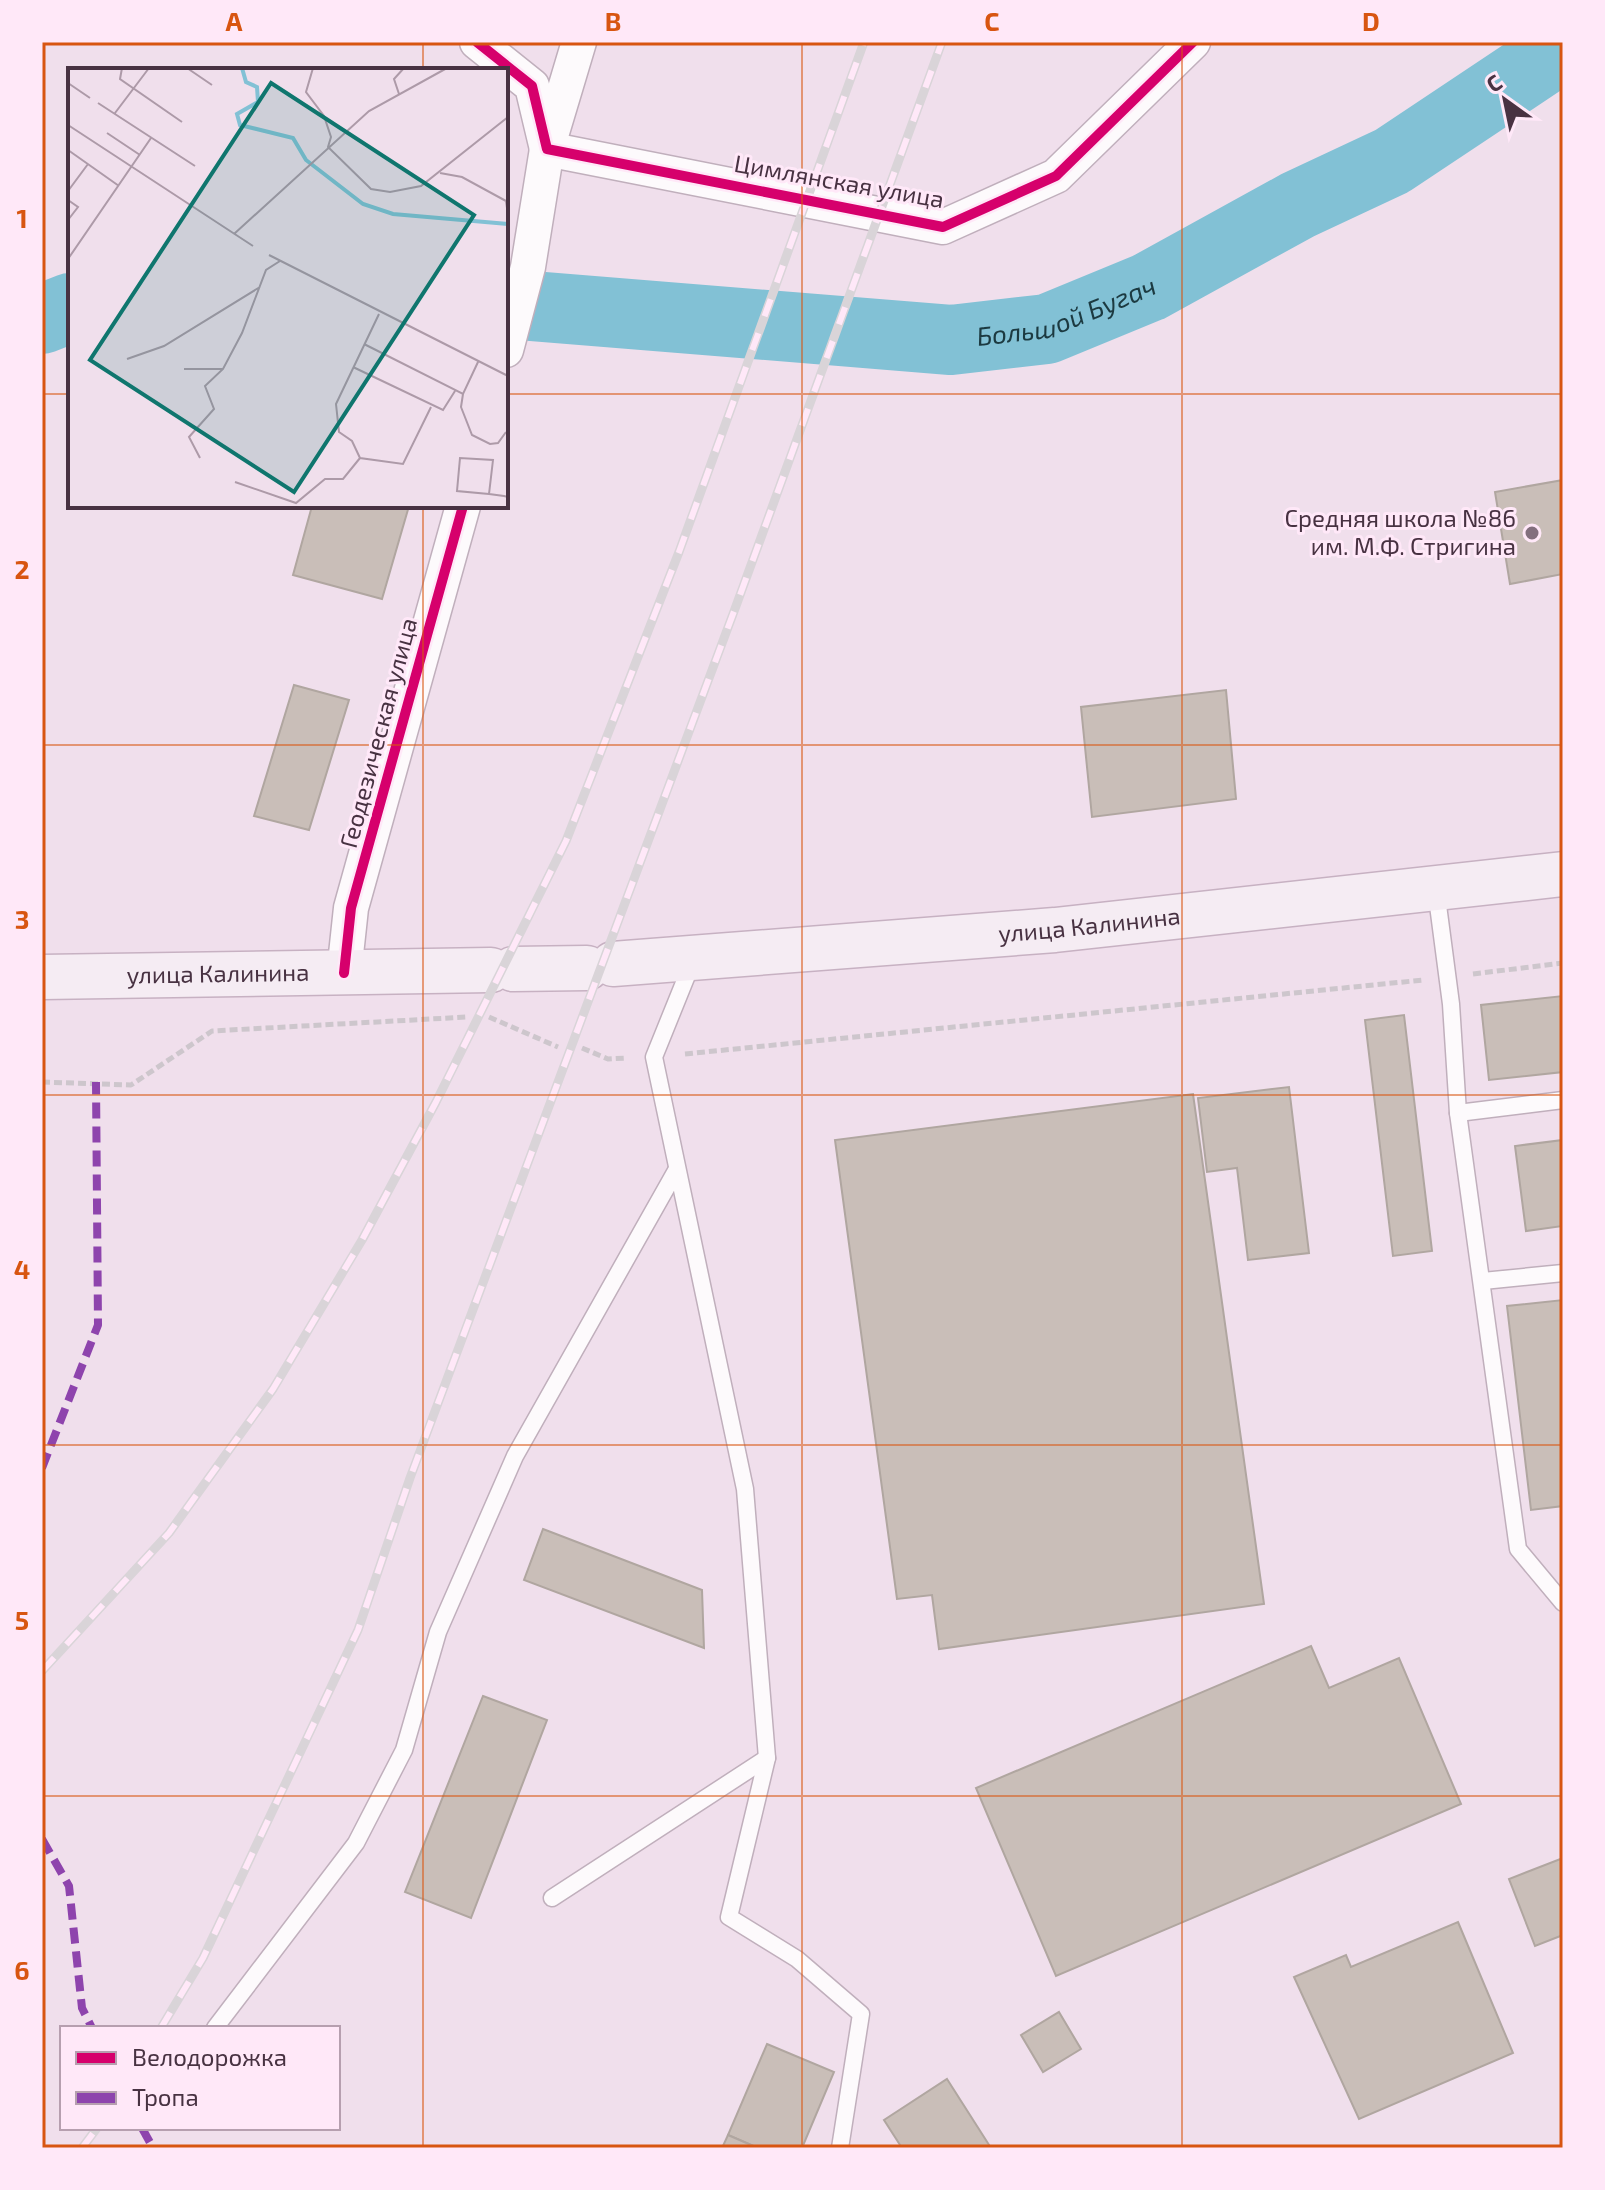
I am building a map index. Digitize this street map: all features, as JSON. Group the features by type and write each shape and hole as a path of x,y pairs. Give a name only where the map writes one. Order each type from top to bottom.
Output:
{"main road":[{"name":"улица Калинина","path":"42,977 600,966 1055,930 1563,874"}],"street":[{"path":"477,42 532,86 547,149"},
{"path":"508,343 528,267 547,149 579,42"},
{"name":"Цимлянская улица","path":"547,149 702,177 943,227 1056,176 1193,42"},
{"name":"Геодезическая улица","path":"344,973 351,908 462,508"}],"lane":[{"path":"1436,890 1458,1113 1518,1549 1563,1603"},
{"path":"694,958 654,1057 745,1489 767,1758 729,1917 797,1959 861,2014 840,2148"},
{"path":"1458,1113 1563,1100"},
{"path":"217,2026 356,1843 404,1750 438,1632 515,1456 677,1169"},
{"path":"1483,1281 1563,1273"},
{"path":"552,1898 767,1758"}],"path":[{"path":"582,1048 608,1059 654,1057 1447,978 1563,963"},
{"path":"42,1082 131,1085 212,1031 467,1017"},
{"path":"489,1017 558,1047"}],"building":[{"name":"Средняя школа №86 им. М.Ф. Стригина","path":"1563,480 1563,574 1510,584 1495,492"},
{"path":"311,508 408,508 382,599 293,575"},
{"path":"294,685 349,700 309,830 254,816"},
{"path":"1226,690 1236,799 1092,817 1081,707"},
{"path":"1563,996 1563,1072 1489,1080 1481,1005"},
{"path":"1404,1015 1432,1251 1393,1256 1365,1020"},
{"path":"1289,1087 1309,1253 1248,1260 1237,1168 1207,1172 1198,1098"},
{"path":"1193,1094 1264,1604 939,1649 932,1595 897,1599 835,1140"},
{"path":"1563,1140 1563,1226 1526,1231 1515,1146"},
{"path":"1563,1300 1563,1506 1531,1510 1507,1306"},
{"path":"543,1529 702,1590 704,1648 524,1580"},
{"path":"1311,1646 1329,1688 1399,1658 1461,1804 1056,1976 976,1788"},
{"path":"483,1696 547,1720 471,1918 405,1892"},
{"path":"1563,1858 1563,1935 1535,1946 1509,1879"},
{"path":"1458,1922 1513,2053 1359,2119 1294,1977 1346,1955 1351,1967"},
{"path":"1059,2012 1081,2049 1043,2072 1021,2035"},
{"path":"767,2044 834,2072 802,2148 758,2148 728,2135"},
{"path":"947,2079 991,2148 902,2148 884,2120"},
{"path":"728,2135 758,2148 722,2148"}],"waterway":[{"name":"Большой Бугач","path":"508,304 951,340 1047,329 1149,287 1298,205 1392,161 1545,59 1563,51"},
{"name":"Большой Бугач","path":"42,319 68,309"}],"railway":[{"path":"42,1671 169,1533 273,1389 362,1240 436,1102 566,841 679,552 864,42"},
{"path":"162,2026 203,1958 358,1630 410,1478 736,606 942,42"},
{"path":"82,2148 96,2130"}],"marked path":[{"path":"42,1468 98,1325 96,1082"},
{"path":"42,1839 69,1886 82,2008 91,2026"},
{"path":"143,2130 153,2148"}],"cycle path":[{"path":"477,42 532,86 547,149 943,227 1056,176 1193,42"},
{"path":"344,973 351,908 462,508"}],"place":[{"name":"Средняя школа №86 им. М.Ф. Стригина","path":"1532,533"}]}
